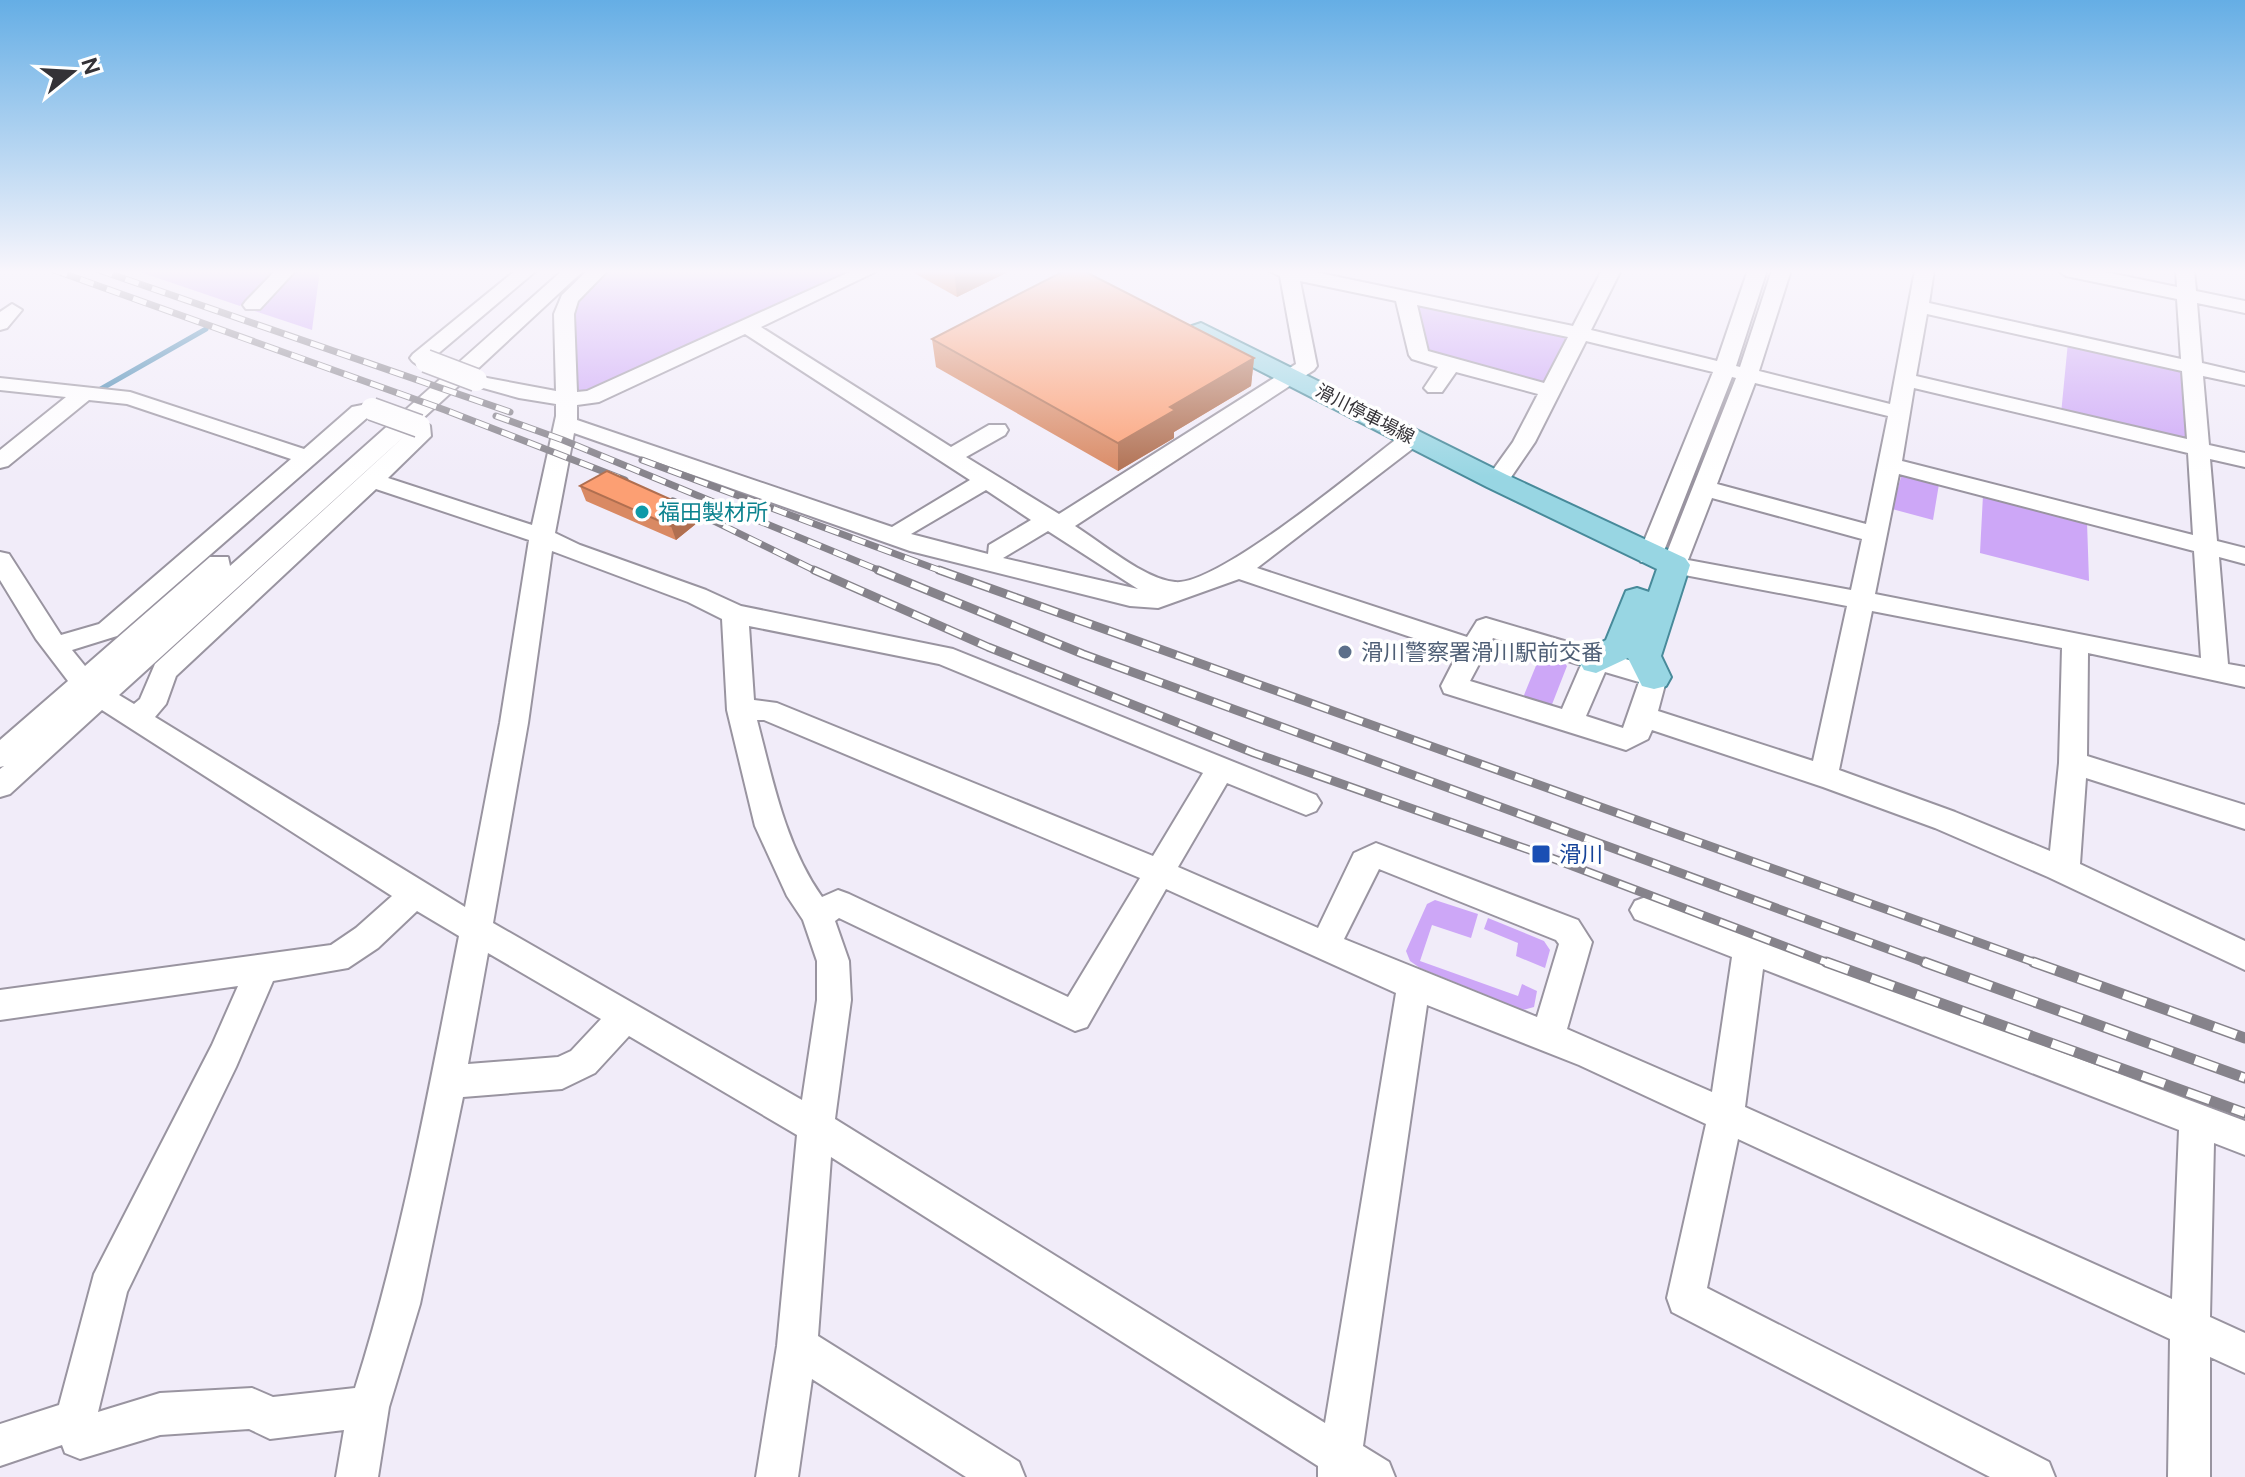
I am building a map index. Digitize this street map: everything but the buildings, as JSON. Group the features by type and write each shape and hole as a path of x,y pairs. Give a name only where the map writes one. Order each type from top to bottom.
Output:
{"main road":[{"name":"滑川停車場線","path":"1215,339 1662,560"},
{"path":"1596,661 1620,647 1662,560"},
{"path":"1654,677 1644,656 1662,560"}],"street":[{"path":"443,339 420,358 919,545 1130,597 1158,599 1238,570 1412,438"},
{"path":"0,786 91,690 477,339"},
{"path":"0,756 91,690 496,339"},
{"path":"357,1477 369,1407 401,1304 447,1082 514,723 542,536 567,412 565,339"},
{"path":"567,412 591,397 725,339"},
{"path":"766,339 1153,587 1182,592"},
{"path":"998,551 1054,522 1307,366 1300,339"},
{"path":"1415,339 1419,355 1549,391"},
{"path":"1497,481 1524,442 1575,339"},
{"path":"1601,339 1898,412"},
{"path":"1662,560 1735,339"},
{"path":"1662,560 1703,488 1759,339"},
{"path":"1824,775 1890,465 1912,339"},
{"path":"2067,339 2245,379"},
{"path":"2191,339 2200,449 2203,546 2215,669"},
{"path":"1435,388 1450,364"},
{"path":"1906,380 2245,460"},
{"path":"0,384 130,398 307,457"},
{"path":"0,461 83,394"},
{"path":"55,646 108,630 360,412 372,409 419,426 420,436 164,671 152,704 136,719"},
{"path":"950,457 997,430"},
{"path":"1890,465 2245,556"},
{"path":"372,480 542,536 571,551 697,596 735,614 944,656 1306,803"},
{"path":"903,528 987,480"},
{"path":"1703,488 1874,534"},
{"path":"0,560 55,646 91,690 415,894 816,1127 1340,1467 1374,1477"},
{"path":"1662,560 2245,677"},
{"path":"1238,570 1474,649"},
{"path":"735,614 741,710 770,826 798,887 817,915 833,961 834,1000 816,1127 797,1346 777,1477"},
{"path":"1486,627 1654,677 1638,732 1626,739 1454,686 1474,649 1486,627"},
{"path":"2064,869 2073,763 2075,641"},
{"path":"1570,722 1596,661"},
{"path":"741,710 767,710 1161,873 1414,985 1548,1036 1726,1114 2245,1353"},
{"path":"1644,717 1824,775 1945,820 2064,869 2245,956"},
{"path":"2073,763 2245,817"},
{"path":"817,915 838,903 1075,1016 1220,769"},
{"path":"1325,946 1365,862 1376,855 1567,930 1576,942 1548,1036"},
{"path":"0,1005 337,958 367,938 415,894"},
{"path":"1646,910 2245,1138"},
{"path":"1749,950 1726,1114 1686,1298 2034,1477"},
{"path":"263,967 224,1056 108,1288 90,1371 75,1420 80,1438 160,1414 252,1408 270,1418 369,1407"},
{"path":"1340,1467 1414,985"},
{"path":"447,1082 562,1073 583,1062 625,1017"},
{"path":"2189,1477 2197,1120"},
{"path":"797,1346 1004,1477"},
{"path":"0,1445 75,1420"}],"shaded area":[{"path":"569,339 710,339 568,400"},
{"path":"1418,339 1575,339 1550,389 1423,356"},
{"path":"2068,342 2187,372 2192,441 2061,414"},
{"path":"1906,475 1939,484 1933,520 1892,509 1901,477"},
{"path":"1983,495 2087,522 2089,581 1980,553"},
{"path":"1542,651 1562,660 1567,666 1551,707 1522,700"},
{"path":"1435,900 1478,914 1471,938 1432,925 1420,961 1518,996 1522,984 1537,991 1534,1007 1523,1010 1420,968 1410,961 1406,951 1427,904"},
{"path":"1488,918 1544,941 1550,950 1545,968 1516,956 1518,943 1484,929"}],"waterway":[{"path":"92,394 189,339"}],"railway":[{"path":"247,339 445,410 625,480"},
{"path":"298,339 510,412"},
{"path":"496,416 563,440 883,572"},
{"path":"642,460 944,572"},
{"path":"673,501 818,572"},
{"path":"814,570 988,647 1254,753 1541,854 1831,964"},
{"path":"878,570 1083,654 1929,964"},
{"path":"939,570 2039,964"},
{"path":"1826,962 2245,1113"},
{"path":"1924,962 2245,1078"},
{"path":"2033,962 2245,1038"}],"place":[{"name":"福田製材所","path":"642,512"},
{"name":"滑川警察署滑川駅前交番","path":"1345,652"},
{"name":"滑川","path":"1541,854"}]}
